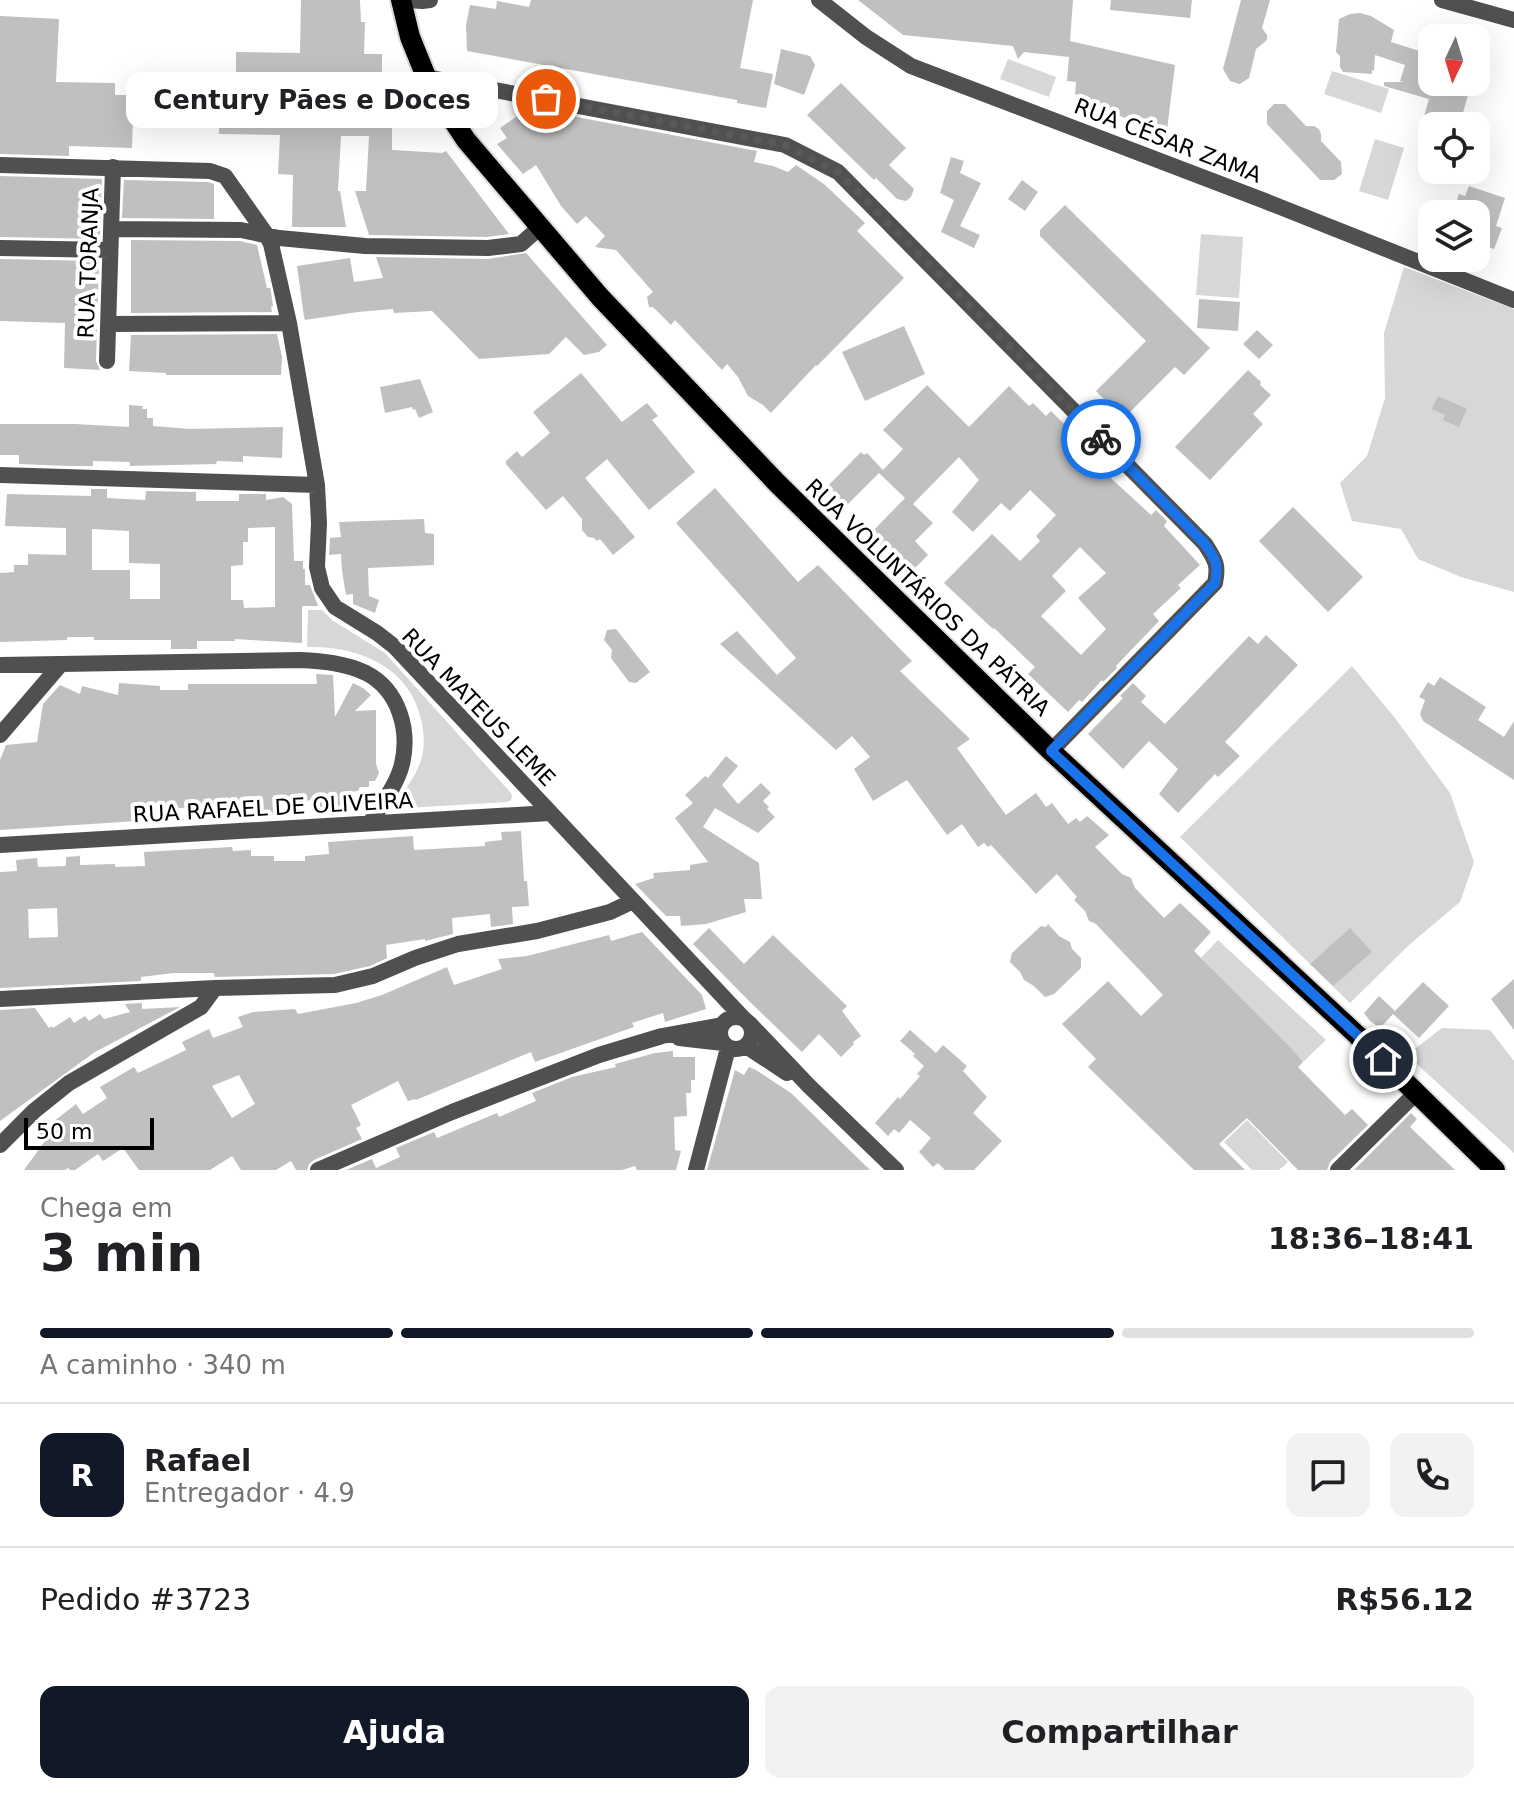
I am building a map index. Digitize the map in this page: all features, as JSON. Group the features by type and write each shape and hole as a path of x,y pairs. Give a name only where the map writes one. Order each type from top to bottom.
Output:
{"main road":[{"name":"RUA VOLUNTÁRIOS DA PÁTRIA","path":"401,0 410,37 426,77 466,140 600,297 777,483 1051,751 1417,1092 1495,1170"}],"street":[{"path":"409,0 430,0"},
{"name":"RUA CÉSAR ZAMA","path":"819,0 866,37 911,66 1251,195 1514,300"},
{"path":"1442,0 1514,20"},
{"path":"426,77 785,145 838,172 1205,544 1218,570 1215,583 1051,751"},
{"path":"0,165 113,167"},
{"name":"RUA MATEUS LEME","path":"113,167 210,171 225,176 266,234 289,323 317,485 317,567 322,588 335,607 395,647 708,982 896,1170"},
{"name":"RUA TORANJA","path":"107,361 113,167"},
{"path":"111,229 241,230 279,238 365,246 488,248 521,244 540,227"},
{"path":"0,248 110,250"},
{"path":"108,324 289,323"},
{"path":"0,475 317,485"},
{"path":"0,665 300,660 332,662 367,674 388,691 401,713 405,736 402,765 370,823"},
{"path":"0,735 61,664"},
{"name":"RUA RAFAEL DE OLIVEIRA","path":"0,845 550,813"},
{"path":"0,999 335,985 373,976 458,944 537,931 610,912 633,901"},
{"name":"RUA MATEUS LEME","path":"708,982 724,1023"},
{"path":"0,1145 34,1111 69,1083 201,1007 215,988"},
{"path":"321,1169 452,1112 599,1055 662,1036 724,1023 738,1017 746,1021 752,1036 740,1049 662,1036"},
{"path":"696,1170 725,1046 720,1038 724,1023"},
{"name":"RUA MATEUS LEME","path":"746,1046 809,1086"},
{"path":"1338,1170 1417,1092"}],"shaded area":[{"path":"1008,59 1056,77 1049,97 1000,79"},
{"path":"1332,71 1389,89 1381,113 1324,94"},
{"path":"1375,139 1404,148 1388,200 1359,191"},
{"path":"1201,234 1243,237 1239,298 1196,295"},
{"path":"1404,267 1514,309 1514,592 1461,577 1418,559 1401,529 1352,521 1340,483 1367,456 1385,398 1384,333"},
{"path":"308,610 322,610 332,620 385,653 510,792 511,800 402,806 400,799 417,770 423,751 423,728 416,703 407,687 380,663 345,650 307,647"},
{"path":"1352,666 1450,793 1474,862 1460,902 1409,945 1350,1003 1180,837"},
{"path":"1218,940 1326,1040 1303,1062 1201,958"},
{"path":"1442,1028 1490,1030 1514,1061 1514,1153 1407,1055"},
{"path":"1247,1120 1288,1162 1279,1170 1252,1170 1224,1142"}],"building":[{"path":"301,0 360,0 361,22 365,22 364,54 382,54 382,88 406,88 424,121 392,121 392,150 446,151 509,234 487,237 369,235 355,191 366,191 369,136 341,136 338,191 346,227 292,227 293,175 278,174 280,135 219,134 220,85 236,85 236,52 300,53"},
{"path":"531,0 753,0 740,68 773,74 766,108 737,103 737,100 467,51 466,25 470,5 496,9 497,1 529,7"},
{"path":"858,0 1073,0 1070,41 1175,65 1167,130 1129,115 1125,118 1075,94 1076,82 1067,81 1069,57 1024,52 1018,59 1013,46 903,35"},
{"path":"1111,0 1192,0 1190,18 1110,10"},
{"path":"1241,0 1270,0 1262,28 1267,40 1256,49 1249,78 1240,84 1230,81 1223,69"},
{"path":"1350,14 1371,16 1394,30 1391,42 1418,51 1418,96 1384,86 1384,82 1403,82 1400,81 1405,65 1375,55 1372,74 1343,72 1340,56 1336,52 1339,19"},
{"path":"0,16 59,19 56,82 115,83 115,95 128,95 127,115 133,115 132,148 69,146 69,156 0,154"},
{"path":"781,49 810,56 815,65 804,95 774,84"},
{"path":"841,83 906,148 889,165 914,189 906,201 897,199 876,178 874,180 807,115"},
{"path":"1419,96 1468,96 1463,112 1425,112 1429,99"},
{"path":"1274,104 1285,104 1306,126 1319,129 1321,141 1341,162 1342,174 1334,180 1320,180 1267,124 1267,111"},
{"path":"529,108 757,151 754,162 788,172 796,165 824,184 865,223 857,231 904,278 771,413 748,396 727,364 722,370 675,320 671,325 653,307 649,307 647,297 653,292 616,250 595,247 605,236 586,216 577,224 561,206 536,165 523,174 497,144 507,138 500,128"},
{"path":"951,157 964,161 960,173 981,183 960,226 980,235 974,248 941,232 954,200 940,193"},
{"path":"0,176 102,179 100,239 0,237"},
{"path":"124,180 214,184 214,219 122,218"},
{"path":"1022,180 1038,192 1025,211 1008,199"},
{"path":"1469,186 1505,198 1496,226 1502,228 1494,249 1490,248 1490,200 1457,200 1459,194 1465,196"},
{"path":"1065,205 1210,348 1184,375 1175,367 1123,419 1096,391 1146,341 1040,236 1040,230"},
{"path":"131,240 240,241 257,245 267,288 271,292 272,312 131,313"},
{"path":"526,253 607,345 599,352 584,355 566,337 549,354 479,359 432,311 394,313 393,309 305,320 304,317 297,266 350,258 354,282 383,278 376,257 488,259"},
{"path":"0,259 99,261 96,361 100,370 64,368 65,323 0,321"},
{"path":"1199,299 1240,302 1238,331 1197,328"},
{"path":"904,326 925,374 865,401 842,352"},
{"path":"1257,330 1273,345 1259,359 1243,344"},
{"path":"277,334 282,357 281,375 166,375 129,371 131,335"},
{"path":"1248,370 1271,395 1253,414 1263,424 1210,480 1175,447"},
{"path":"581,373 622,422 647,403 658,416 652,420 695,472 649,510 607,459 585,478 635,537 613,555 600,539 597,541 588,537 582,530 582,519 563,496 546,510 506,464 517,451 522,457 550,433 533,412"},
{"path":"420,379 433,412 419,418 412,407 385,413 380,387"},
{"path":"927,385 969,427 1009,386 1029,406 1033,403 1046,416 1051,411 1082,442 1078,446 1101,469 1151,515 1156,510 1167,521 1164,526 1200,565 1153,614 1159,621 1117,668 1068,712 1028,674 1035,667 944,583 992,534 1020,561 1040,541 1036,536 1056,515 1030,490 1010,511 1001,503 973,532 952,512 979,480 959,457 913,504 933,523 915,541 928,555 910,573 870,534 905,498 879,473 844,508 825,489 861,452 864,455 867,453 883,470 903,449 883,430","holes":["1080,547 1106,573 1078,598 1106,629 1081,655 1041,616 1066,591 1052,576"]},
{"path":"1438,396 1467,409 1459,427 1443,420 1445,415 1432,409"},
{"path":"129,405 147,409 147,418 153,418 153,426 190,429 283,427 282,458 243,456 243,462 130,466 130,462 93,461 93,466 70,466 19,464 19,455 0,455 0,424 129,427"},
{"path":"715,488 798,582 818,565 912,661 900,671 970,739 957,748 1006,815 1036,793 1046,807 1052,803 1068,824 1076,818 1080,822 1087,816 1109,835 1095,847 1122,874 1131,878 1135,888 1164,918 1180,903 1211,932 1194,951 1291,1048 1303,1062 1298,1067 1345,1115 1352,1109 1368,1125 1330,1162 1327,1170 1298,1170 1247,1118 1219,1144 1245,1170 1194,1170 1088,1067 1096,1059 1062,1024 1108,981 1141,1016 1163,995 1096,924 1089,921 1085,911 1074,900 1077,897 1057,874 1036,894 991,845 988,847 984,843 978,847 962,824 947,835 907,780 873,801 854,769 870,757 852,736 836,750 720,644 737,631 777,675 796,658 676,523"},
{"path":"91,489 107,489 107,498 145,500 146,491 196,492 196,501 239,501 239,494 266,494 266,500 283,497 292,504 294,561 303,561 305,585 310,585 318,606 302,606 302,643 235,639 197,641 197,649 171,649 171,640 67,637 67,640 0,642 0,573 14,572 14,565 28,565 28,554 66,555 66,528 5,526 7,494 91,496","holes":["275,527 275,607 244,608 243,600 231,600 231,566 243,565 243,542 248,542 248,528","92,529 129,531 129,563 160,564 160,599 130,599 130,570 92,570"]},
{"path":"1293,507 1363,577 1328,612 1259,541"},
{"path":"424,519 425,533 434,534 434,565 368,568 369,596 379,600 375,613 353,604 353,594 346,595 341,554 329,555 330,538 341,537 339,522"},
{"path":"616,629 650,672 636,683 629,682 611,658 612,650 604,640 607,630"},
{"path":"1266,635 1298,665 1225,742 1240,756 1218,777 1215,774 1178,813 1159,794 1178,769 1149,741 1123,769 1088,734 1123,698 1120,696 1133,683 1146,696 1141,702 1165,724 1249,636 1258,644"},
{"path":"316,674 333,675 335,717 353,683 371,695 355,711 376,710 376,764 379,773 375,781 369,781 369,787 350,792 351,810 319,812 319,800 283,802 283,813 260,814 260,804 222,805 167,809 167,819 0,830 0,760 6,745 37,742 43,704 60,685 80,694 82,686 118,695 119,683 160,686 160,690 188,690 188,684 317,684"},
{"path":"1440,677 1486,707 1478,720 1504,737 1514,721 1514,780 1423,721 1420,714 1425,700 1419,697 1428,682 1434,686"},
{"path":"726,756 738,766 722,785 738,804 761,783 771,793 763,801 775,817 758,833 715,808 703,827 759,863 762,899 744,899 746,912 706,924 681,926 680,916 666,916 635,884 654,878 653,873 690,870 690,865 708,862 675,818 693,803 685,795 705,776 708,778"},
{"path":"521,831 529,906 512,907 513,924 491,927 490,914 452,918 453,934 386,945 387,958 370,966 334,974 215,977 214,973 174,973 141,977 141,981 0,988 0,872 17,871 16,860 37,858 38,867 66,866 66,857 80,856 80,865 145,866 144,852 232,847 233,851 251,850 251,856 274,856 274,861 305,861 305,856 329,854 328,842 413,836 414,850 485,846 485,842 502,840 501,832","holes":["57,908 58,937 29,938 28,909"]},
{"path":"1048,924 1070,942 1081,958 1081,968 1054,994 1045,997 1024,980 1010,962 1012,953 1041,926"},
{"path":"709,928 744,964 773,935 847,1006 842,1011 861,1036 841,1057 819,1034 802,1052 693,944"},
{"path":"1350,928 1372,952 1333,986 1310,964"},
{"path":"642,932 702,995 706,1009 665,1022 663,1013 632,1023 634,1027 535,1062 531,1052 416,1100 408,1101 398,1081 351,1105 361,1125 356,1128 362,1139 314,1160 307,1170 296,1170 291,1161 276,1170 241,1170 232,1156 210,1170 139,1170 123,1148 103,1161 98,1154 75,1170 24,1170 45,1141 39,1133 76,1104 83,1114 107,1098 100,1087 134,1067 138,1073 186,1050 182,1042 209,1029 213,1038 243,1027 238,1017 253,1012 295,1009 298,1014 356,1003 447,967 454,985 502,969 498,959 527,956 609,935 611,941","holes":["239,1075 255,1104 232,1118 212,1086"]},
{"path":"1514,979 1514,1030 1491,999"},
{"path":"1423,982 1449,1006 1419,1038 1393,1014 1380,1028 1364,1013 1379,996 1395,1011"},
{"path":"142,1003 142,1009 180,1007 95,1052 0,1121 0,1010 35,1008 49,1028 53,1028 70,1017 74,1023 85,1016 89,1021 100,1014 104,1019 130,1012 125,1004"},
{"path":"910,1030 936,1053 943,1045 967,1066 963,1071 987,1097 973,1113 1002,1141 974,1170 945,1170 938,1163 933,1167 919,1152 931,1138 910,1120 899,1133 894,1129 888,1136 875,1123 920,1076 917,1074 924,1066 900,1041"},
{"path":"673,1051 673,1057 695,1057 695,1080 691,1080 691,1093 686,1093 687,1116 674,1117 675,1150 681,1151 676,1170 637,1170 635,1166 622,1170 346,1170 372,1159 376,1168 400,1157 396,1148 434,1132 437,1138 497,1113 499,1117 536,1101 532,1093 572,1077 616,1067 615,1064 655,1053"},
{"path":"749,1067 791,1093 870,1170 707,1170 735,1070 744,1075"},
{"path":"1411,1113 1417,1119 1410,1127 1455,1170 1354,1170"}],"way so far":[{"path":"546,99 785,145 838,172 1101,439"}],"place":[{"name":"Century Pães e Doces","path":"546,99"}],"route":[{"path":"1101,439 1205,544 1218,570 1215,583 1051,751 1383,1059"}]}
